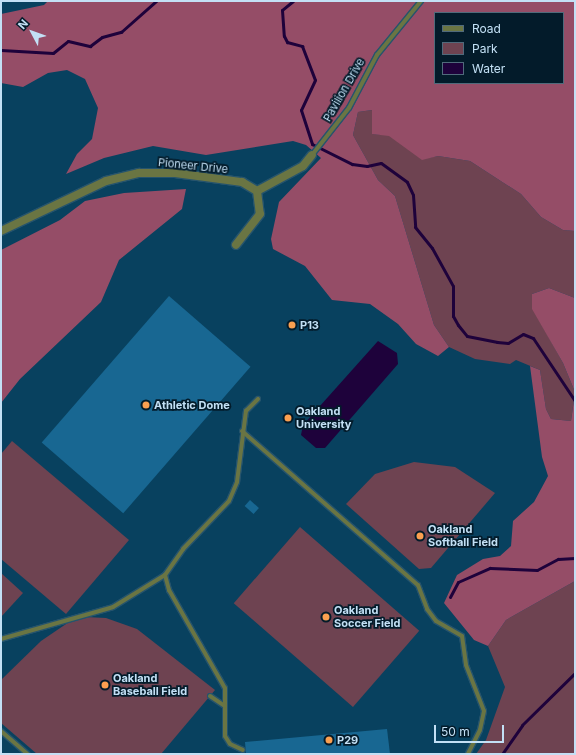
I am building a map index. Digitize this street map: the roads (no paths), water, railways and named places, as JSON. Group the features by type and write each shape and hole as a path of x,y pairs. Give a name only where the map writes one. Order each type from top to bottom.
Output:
{"street":[{"name":"Pavilion Drive","path":"257,192 303,166 312,155"},
{"name":"Pioneer Drive","path":"1,230 90,187 139,173 175,173 242,182 257,192"},
{"path":"236,245 260,214 257,192"}],"lane":[{"name":"Pavilion Drive","path":"312,155 336,127 377,55 421,1"},
{"path":"1,639 113,607 165,574 183,549 229,501 237,482 242,431 246,411 258,399"},
{"path":"242,431 418,585 427,609 436,621 462,636 466,665 484,711 480,730 468,754"},
{"path":"165,574 169,590 225,688 225,736 230,744 243,750"},
{"path":"210,696 225,706"},
{"path":"1,731 27,754"}],"water":[{"path":"378,341 397,353 398,364 325,448 316,448 301,435 303,425"}],"waterway":[{"path":"1,50 53,53 68,41 90,46 102,37 121,32 156,1"},
{"path":"293,1 282,10 284,36 287,42 302,46 315,80 301,110 312,144 352,164 367,166 381,163 407,182 413,195 415,227 432,248 453,286 453,316 458,325 467,336 497,342 508,343 523,334 533,338 575,401"},
{"path":"450,597 458,582 490,568 537,570 558,559 575,558"},
{"path":"502,754 522,725 575,673"}],"place":[{"name":"P13","path":"292,325"},
{"name":"Athletic Dome","path":"146,405"},
{"name":"Oakland University","path":"288,418"},
{"name":"Oakland Softball Field","path":"420,536"},
{"name":"Oakland Soccer Field","path":"326,617"},
{"name":"Oakland Baseball Field","path":"105,685"},
{"name":"P29","path":"329,740"}]}
